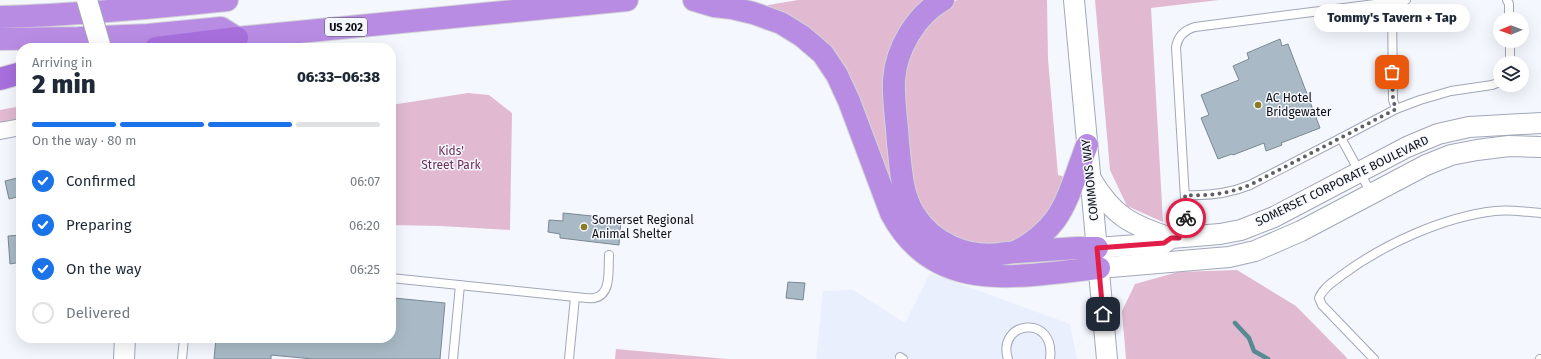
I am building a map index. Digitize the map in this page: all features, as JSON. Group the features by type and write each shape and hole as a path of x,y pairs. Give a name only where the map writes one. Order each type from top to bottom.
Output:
{"highway":[{"path":"0,17 121,11 227,0"},
{"name":"US 202","path":"236,38 627,0"},
{"path":"694,0 714,6 732,8 753,13 781,23 802,36 823,54 837,75 849,101 898,226 907,238 928,257 943,266 958,271 989,276 1024,275 1098,258"},
{"path":"943,0 925,14 915,25 898,58 894,78 894,100 900,166 907,199 914,214 924,227 947,245 974,254 990,255 1077,248 1098,258"},
{"path":"0,39 78,38 140,35 221,28 236,38"},
{"path":"196,43 236,38"},
{"path":"0,78 16,74"},
{"path":"1014,252 1035,239 1054,221 1062,209 1087,145"}],"street":[{"path":"87,0 100,43"},
{"name":"COMMONS WAY","path":"1074,4 1107,359"},
{"name":"SOMERSET CORPORATE BOULEVARD","path":"1098,258 1164,243 1175,238 1220,234 1247,228 1274,217 1407,146 1438,134 1469,127 1541,123"},
{"path":"0,131 16,128"},
{"name":"SOMERSET CORPORATE BOULEVARD","path":"1098,258 1228,258 1255,251 1301,231 1426,164 1451,155 1494,147 1541,147"},
{"path":"1090,177 1109,205 1119,214 1147,230 1175,238"},
{"path":"124,359 126,343"}],"lane":[{"path":"1175,238 1184,225 1186,215 1176,47 1182,34 1188,29 1194,27 1406,0"},
{"path":"1507,0 1509,4 1509,12"},
{"path":"1392,2 1393,100 1396,109"},
{"path":"1185,195 1217,195 1242,188 1396,109 1451,91 1493,85"},
{"path":"1342,138 1371,193"},
{"path":"1374,359 1322,305 1319,298 1321,293 1329,285 1365,260 1384,249 1409,237 1449,222 1497,210 1541,213"},
{"path":"396,278 594,298 601,295 606,290 609,255"},
{"path":"453,359 460,284"},
{"path":"569,359 574,297"},
{"path":"1008,359 1006,348 1008,340 1014,332 1022,328 1032,327 1040,330 1047,337 1051,345 1050,359"},
{"path":"182,359 184,343"}],"shaded area":[{"path":"930,273 1070,324 1077,359 816,359 823,291 853,290 905,323"}],"green space":[{"path":"798,0 931,0 901,31 895,207 853,85 768,7 768,5"},
{"path":"957,0 1047,0 1048,59 1058,175 1065,177 1047,221 1013,244 992,247 950,237 931,222 913,193 901,78 914,44 935,12"},
{"path":"1095,0 1219,0 1151,8 1163,222 1127,206 1110,170"},
{"name":"Kids' Street Park","path":"468,93 489,95 512,113 510,230 396,225 396,104"},
{"path":"16,107 16,132 0,138 0,110"},
{"path":"1237,270 1296,306 1348,359 1126,359 1122,311 1135,284 1178,272"},
{"path":"616,349 727,359 615,359"}],"building":[{"name":"AC Hotel Bridgewater","path":"1280,39 1282,46 1288,44 1320,128 1281,143 1282,145 1266,151 1264,143 1218,159 1201,118 1209,115 1201,95 1239,80 1233,66 1249,59 1247,53"},
{"path":"16,178 16,197 9,199 5,181"},
{"name":"Somerset Regional Animal Shelter","path":"563,213 621,219 619,245 560,238 560,234 548,232 549,220 563,221"},
{"path":"16,235 16,263 10,264 8,236"},
{"path":"788,282 805,283 803,300 786,298"},
{"path":"396,298 445,303 440,359 313,359 271,355 271,359 214,359 216,343 396,343"}],"waterway":[{"path":"1235,323 1249,338 1254,351 1268,359"}],"way so far":[{"path":"1186,218 1185,195 1217,195 1250,185 1396,109 1393,100 1392,72"}],"place":[{"name":"Tommy's Tavern + Tap","path":"1392,72"},
{"name":"AC Hotel Bridgewater","path":"1258,105"},
{"name":"Somerset Regional Animal Shelter","path":"584,227"}],"route":[{"path":"1103,314 1097,248 1164,243 1171,238 1179,238 1186,218"}]}
